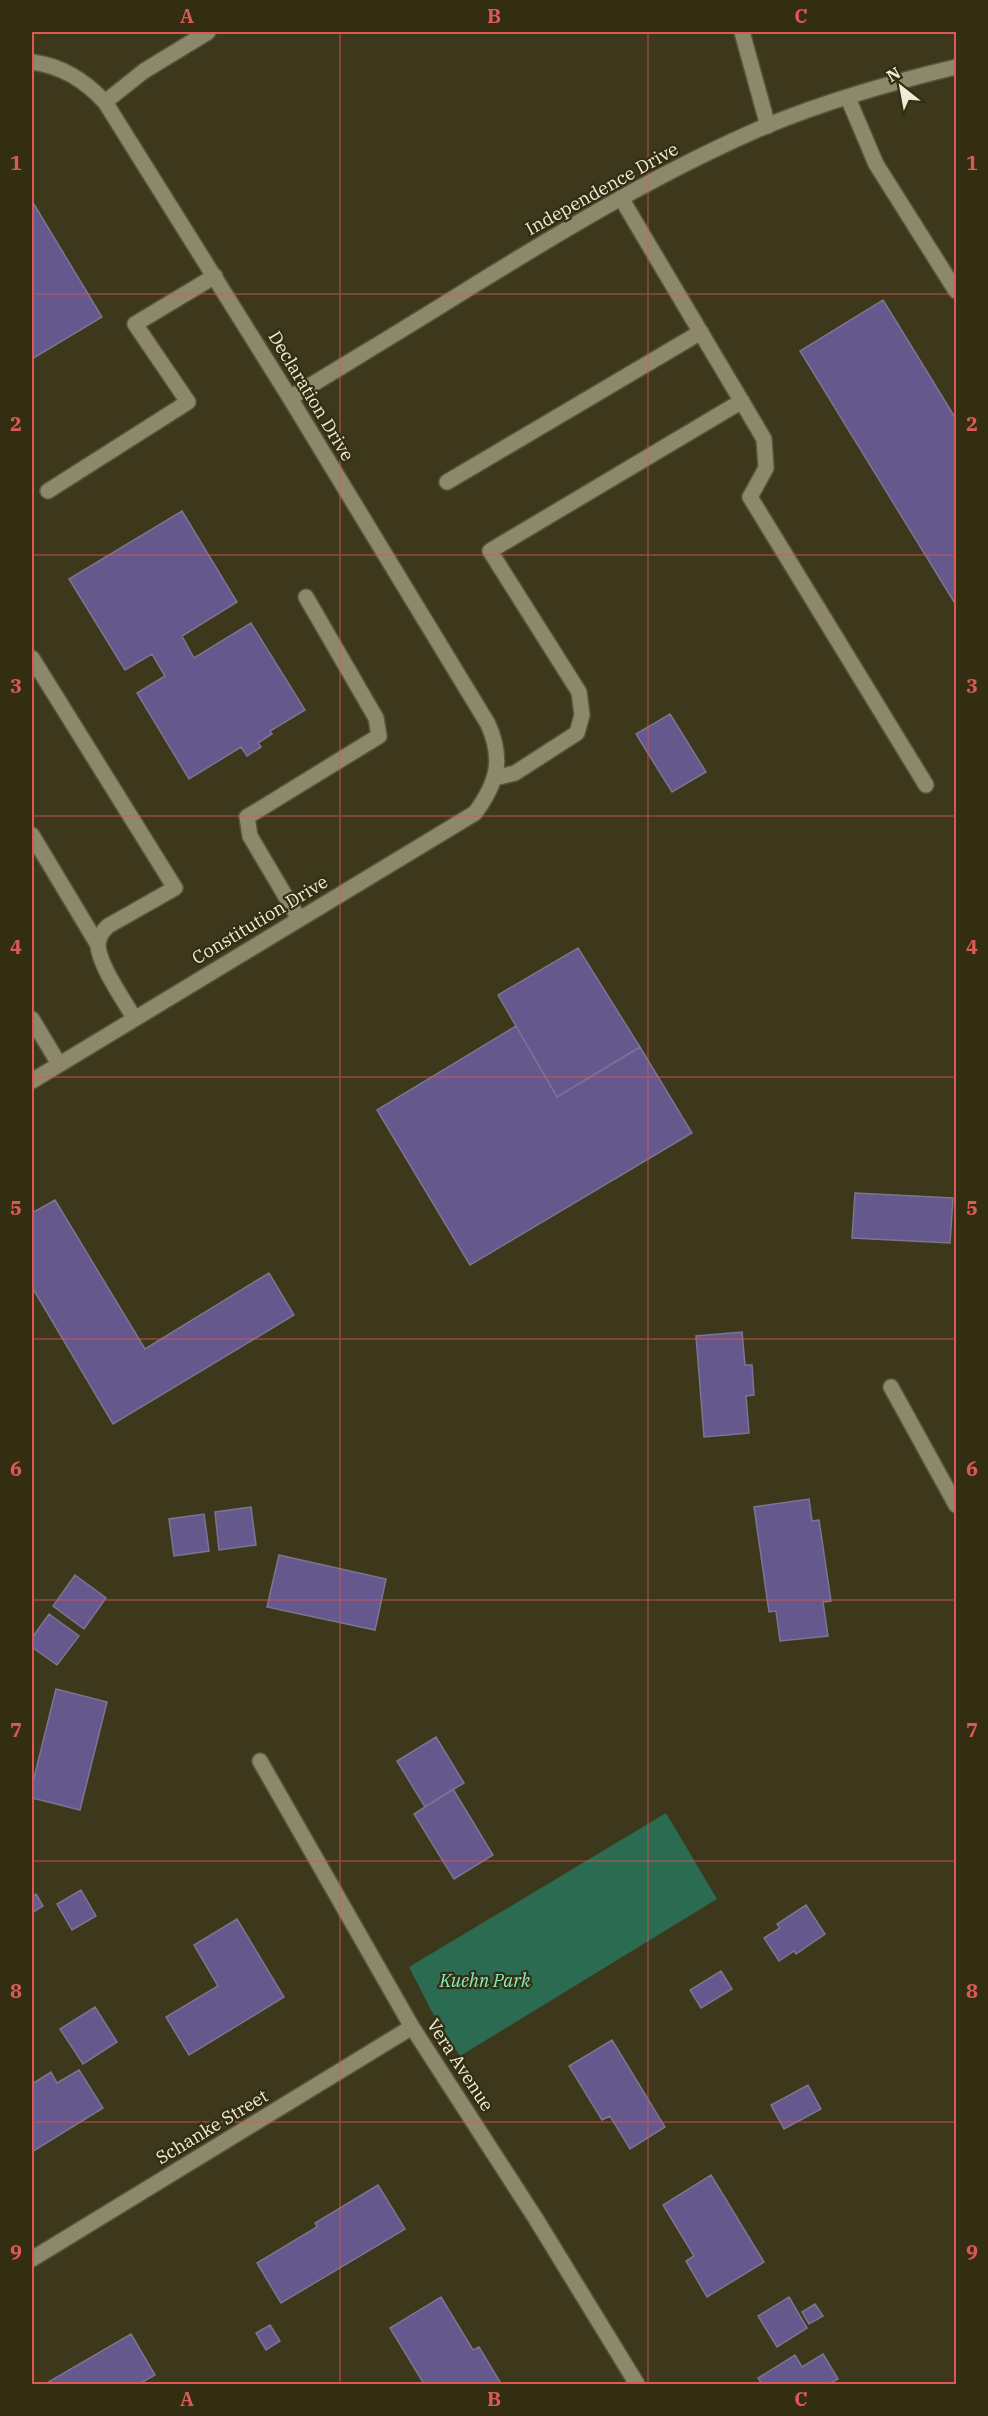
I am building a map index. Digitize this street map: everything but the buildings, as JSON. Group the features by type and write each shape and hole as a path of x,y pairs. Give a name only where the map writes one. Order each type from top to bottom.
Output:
{"street":[{"path":"105,102 144,71 208,32"},
{"path":"742,32 768,126"},
{"name":"Declaration Drive","path":"32,62 60,68 89,86 105,102 215,276 488,724 494,738 497,760 495,778"},
{"name":"Independence Drive","path":"290,398 621,198 693,160 768,126 848,98 957,67"},
{"path":"848,98 876,164 957,291"},
{"path":"621,198 764,439 766,468 750,497 926,785"},
{"path":"48,491 188,402 135,324 215,276"},
{"path":"447,482 701,332"},
{"path":"495,778 515,773 568,740 577,733 582,715 579,692 490,551 742,401"},
{"path":"299,920 250,836 247,817 379,736 376,718 306,597"},
{"path":"32,658 175,888 108,926 100,934 98,945"},
{"name":"Constitution Drive","path":"32,1081 475,813 488,795 495,778"},
{"path":"32,835 98,945 101,958 134,1018"},
{"path":"32,1019 59,1064"},
{"path":"891,1387 957,1505"},
{"name":"Vera Avenue","path":"260,1761 412,2027 536,2219 637,2385"},
{"name":"Schanke Street","path":"32,2259 412,2027"}],"green space":[{"name":"Kuehn Park","path":"666,1813 717,1899 460,2056 431,2010 409,1967"}]}
